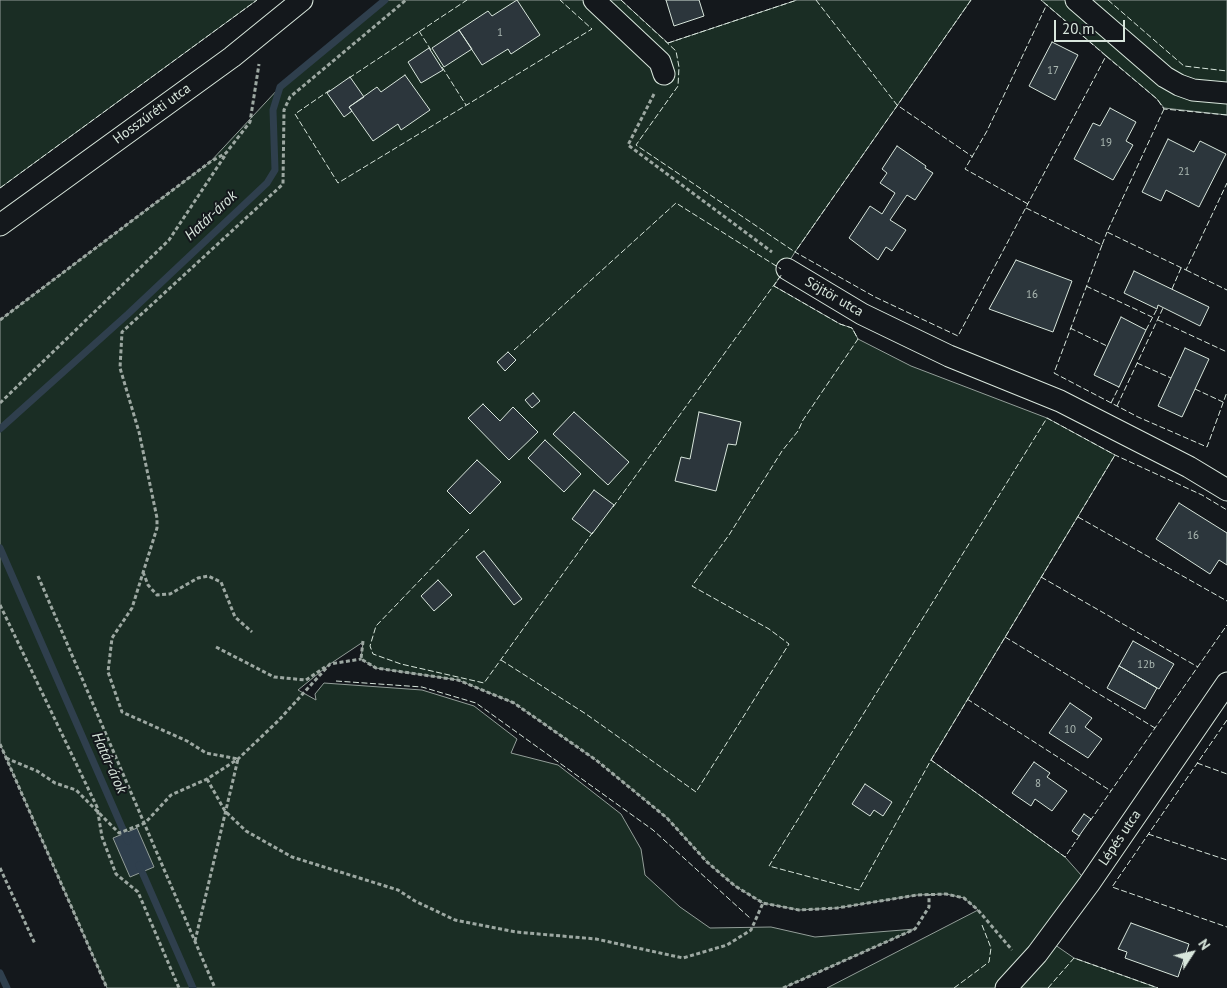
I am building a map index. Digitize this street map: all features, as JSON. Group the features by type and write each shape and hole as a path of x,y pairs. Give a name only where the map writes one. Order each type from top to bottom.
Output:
{"street":[{"name":"Hosszúréti utca","path":"0,225 263,33 302,0"},
{"path":"594,0 660,62 664,74"},
{"path":"1076,0 1165,77 1179,86 1193,90 1227,93"},
{"name":"Söjtör utca","path":"787,269 862,314 950,356 1060,402 1189,468 1227,490"},
{"name":"Lépés utca","path":"1006,988 1037,954 1089,884 1227,682"}],"path":[{"path":"238,759 206,753 187,741 122,712 108,672 112,638 132,608 156,528 157,518 139,432 120,368 122,332 283,184 284,110 290,97 406,0"},
{"path":"0,404 169,240 226,153 250,122 263,33"},
{"path":"664,74 628,145 781,259 787,269"},
{"path":"0,320 210,162 226,153"},
{"path":"143,571 148,584 157,595 170,594 198,578 208,576 221,582 235,617 252,632"},
{"path":"38,576 215,988"},
{"path":"0,605 98,810 102,837 116,874 138,892 179,988"},
{"path":"361,659 363,641"},
{"path":"216,647 274,677 306,680 330,664 361,659 376,668 458,680 514,703 596,760 667,818 707,862 735,886 764,903 798,910 837,908 866,902 929,894 946,894 964,898 978,910 1017,956 1037,954"},
{"path":"6,758 37,771 55,783 76,790 119,833 145,824 172,795 207,779 238,759 279,720 330,664"},
{"path":"0,744 106,988"},
{"path":"195,941 238,759"},
{"path":"207,779 225,811 246,831 292,857 398,890 415,901 455,920 516,932 596,939 683,958 727,945 751,930 764,903"},
{"path":"0,868 36,944"},
{"path":"783,988 915,929 929,907 929,894"}],"green space":[{"path":"0,0 257,0 0,188"},
{"path":"385,0 621,0 668,43 797,0 971,0 795,252 774,286 840,324 852,328 858,339 911,366 1047,418 1115,455 931,760 1065,857 1089,884 1048,940 1074,958 1158,988 827,988 978,910 964,898 946,894 917,895 837,908 799,910 763,903 735,886 707,862 667,818 596,760 514,703 458,680 376,668 361,659 363,642 330,664 298,690 316,700 315,694 324,683 422,690 474,706 517,739 511,753 558,765 621,814 641,849 645,875 680,907 710,928 771,927 815,937 915,929 783,988 107,988 0,744 0,320 210,162 280,87"},
{"path":"1041,0 1227,0 1227,115 1164,108 1157,99"}],"water":[{"path":"137,828 154,867 130,877 113,838"}],"building":[{"path":"517,0 540,35 511,54 508,49 482,65 459,30 488,11 492,16"},
{"path":"666,0 699,0 704,16 674,26"},
{"path":"459,30 472,49 444,67 432,48"},
{"path":"1052,42 1078,55 1055,100 1029,86"},
{"path":"429,48 443,70 421,83 408,62"},
{"path":"405,75 430,110 401,130 398,124 373,141 349,107 377,87 381,92"},
{"path":"350,77 364,97 349,107 352,111 344,117 327,93"},
{"path":"1110,108 1136,122 1126,141 1133,145 1113,180 1074,159 1093,123 1100,126"},
{"path":"1168,139 1194,152 1200,141 1226,154 1199,207 1166,190 1161,201 1142,192"},
{"path":"897,146 933,173 915,200 907,195 890,220 906,230 892,251 886,247 878,260 849,238 870,206 882,214 895,193 880,183 887,173 882,169"},
{"path":"1016,260 1072,281 1053,332 989,309"},
{"path":"1134,271 1209,307 1200,326 1158,305 1157,309 1124,293"},
{"path":"1121,317 1146,330 1119,387 1094,375"},
{"path":"1185,348 1209,359 1182,417 1158,406"},
{"path":"508,352 516,360 505,371 497,362"},
{"path":"533,393 540,401 532,408 525,400"},
{"path":"483,404 500,421 513,407 538,432 509,460 468,418"},
{"path":"574,412 629,462 608,485 553,434"},
{"path":"699,412 741,422 736,445 728,444 716,491 675,481 681,457 690,459"},
{"path":"545,440 581,474 564,492 528,458"},
{"path":"477,460 501,482 470,514 447,491"},
{"path":"594,490 614,505 592,534 572,519"},
{"path":"1179,503 1227,533 1227,565 1219,560 1210,574 1156,539"},
{"path":"484,551 522,599 514,605 476,557"},
{"path":"438,580 452,595 434,611 421,596"},
{"path":"1133,641 1174,664 1159,689 1119,666"},
{"path":"1119,666 1157,688 1145,709 1107,688"},
{"path":"1070,703 1092,718 1085,727 1102,739 1088,758 1049,733"},
{"path":"1034,762 1050,773 1047,777 1067,791 1052,811 1035,799 1031,806 1012,793"},
{"path":"865,784 892,802 883,816 874,810 870,816 852,804"},
{"path":"1084,814 1091,819 1079,836 1072,831"},
{"path":"1131,923 1189,944 1178,977 1125,958 1127,952 1118,949"}],"waterway":[{"name":"Határ-árok","path":"0,429 128,314 267,183 275,170 273,110 280,87 385,0"},
{"name":"Határ-árok","path":"0,548 128,841"},
{"name":"Határ-árok","path":"139,865 193,988"},
{"path":"0,973 7,988"}],"fence":[{"path":"0,188 257,0"},
{"path":"349,78 467,0"},
{"path":"330,90 295,114 338,183 592,29 560,0"},
{"path":"621,0 676,51 679,67 678,86 636,145 795,252"},
{"path":"668,43 797,0"},
{"path":"816,0 897,105 973,157"},
{"path":"971,0 795,252 875,297 958,336 1106,56 1041,0"},
{"path":"1108,0 1184,66 1227,71"},
{"path":"1028,204 965,169 987,131 1047,4"},
{"path":"419,31 431,50"},
{"path":"1106,56 1157,99 1164,109 1227,115"},
{"path":"442,67 466,105"},
{"path":"1164,109 1107,232 1186,270 1227,183"},
{"path":"514,350 676,203 781,269"},
{"path":"1026,208 1102,245 1107,232"},
{"path":"1102,245 1054,373 1138,417 1207,447 1227,392"},
{"path":"1172,289 1181,268"},
{"path":"1186,270 1227,290"},
{"path":"613,507 782,274"},
{"path":"501,660 586,714 696,792 789,644 769,629 692,586 729,535 782,451 798,431 803,420 858,339 852,328 840,324 774,286"},
{"path":"1086,286 1152,317"},
{"path":"1117,406 1163,308"},
{"path":"1146,330 1157,309"},
{"path":"1158,320 1227,352"},
{"path":"1070,328 1107,346"},
{"path":"1137,363 1171,378"},
{"path":"1111,403 1119,387"},
{"path":"1195,389 1223,402"},
{"path":"1080,835 1065,857 931,760 859,890 769,866 1047,418 1115,455 1202,495 1227,510"},
{"path":"931,760 1115,455"},
{"path":"1078,517 1227,601"},
{"path":"469,529 376,626 370,646 373,654 401,664 484,683 593,532"},
{"path":"1041,577 1198,667"},
{"path":"1090,821 1227,625"},
{"path":"1005,637 1155,728"},
{"path":"336,681 422,687 476,703 653,830 750,918"},
{"path":"967,699 1111,791"},
{"path":"1227,720 1112,887 1227,927"},
{"path":"1197,763 1227,774"},
{"path":"1148,834 1227,860"},
{"path":"954,988 989,962 991,948 982,925"},
{"path":"1048,988 1074,958 1158,988"}]}
